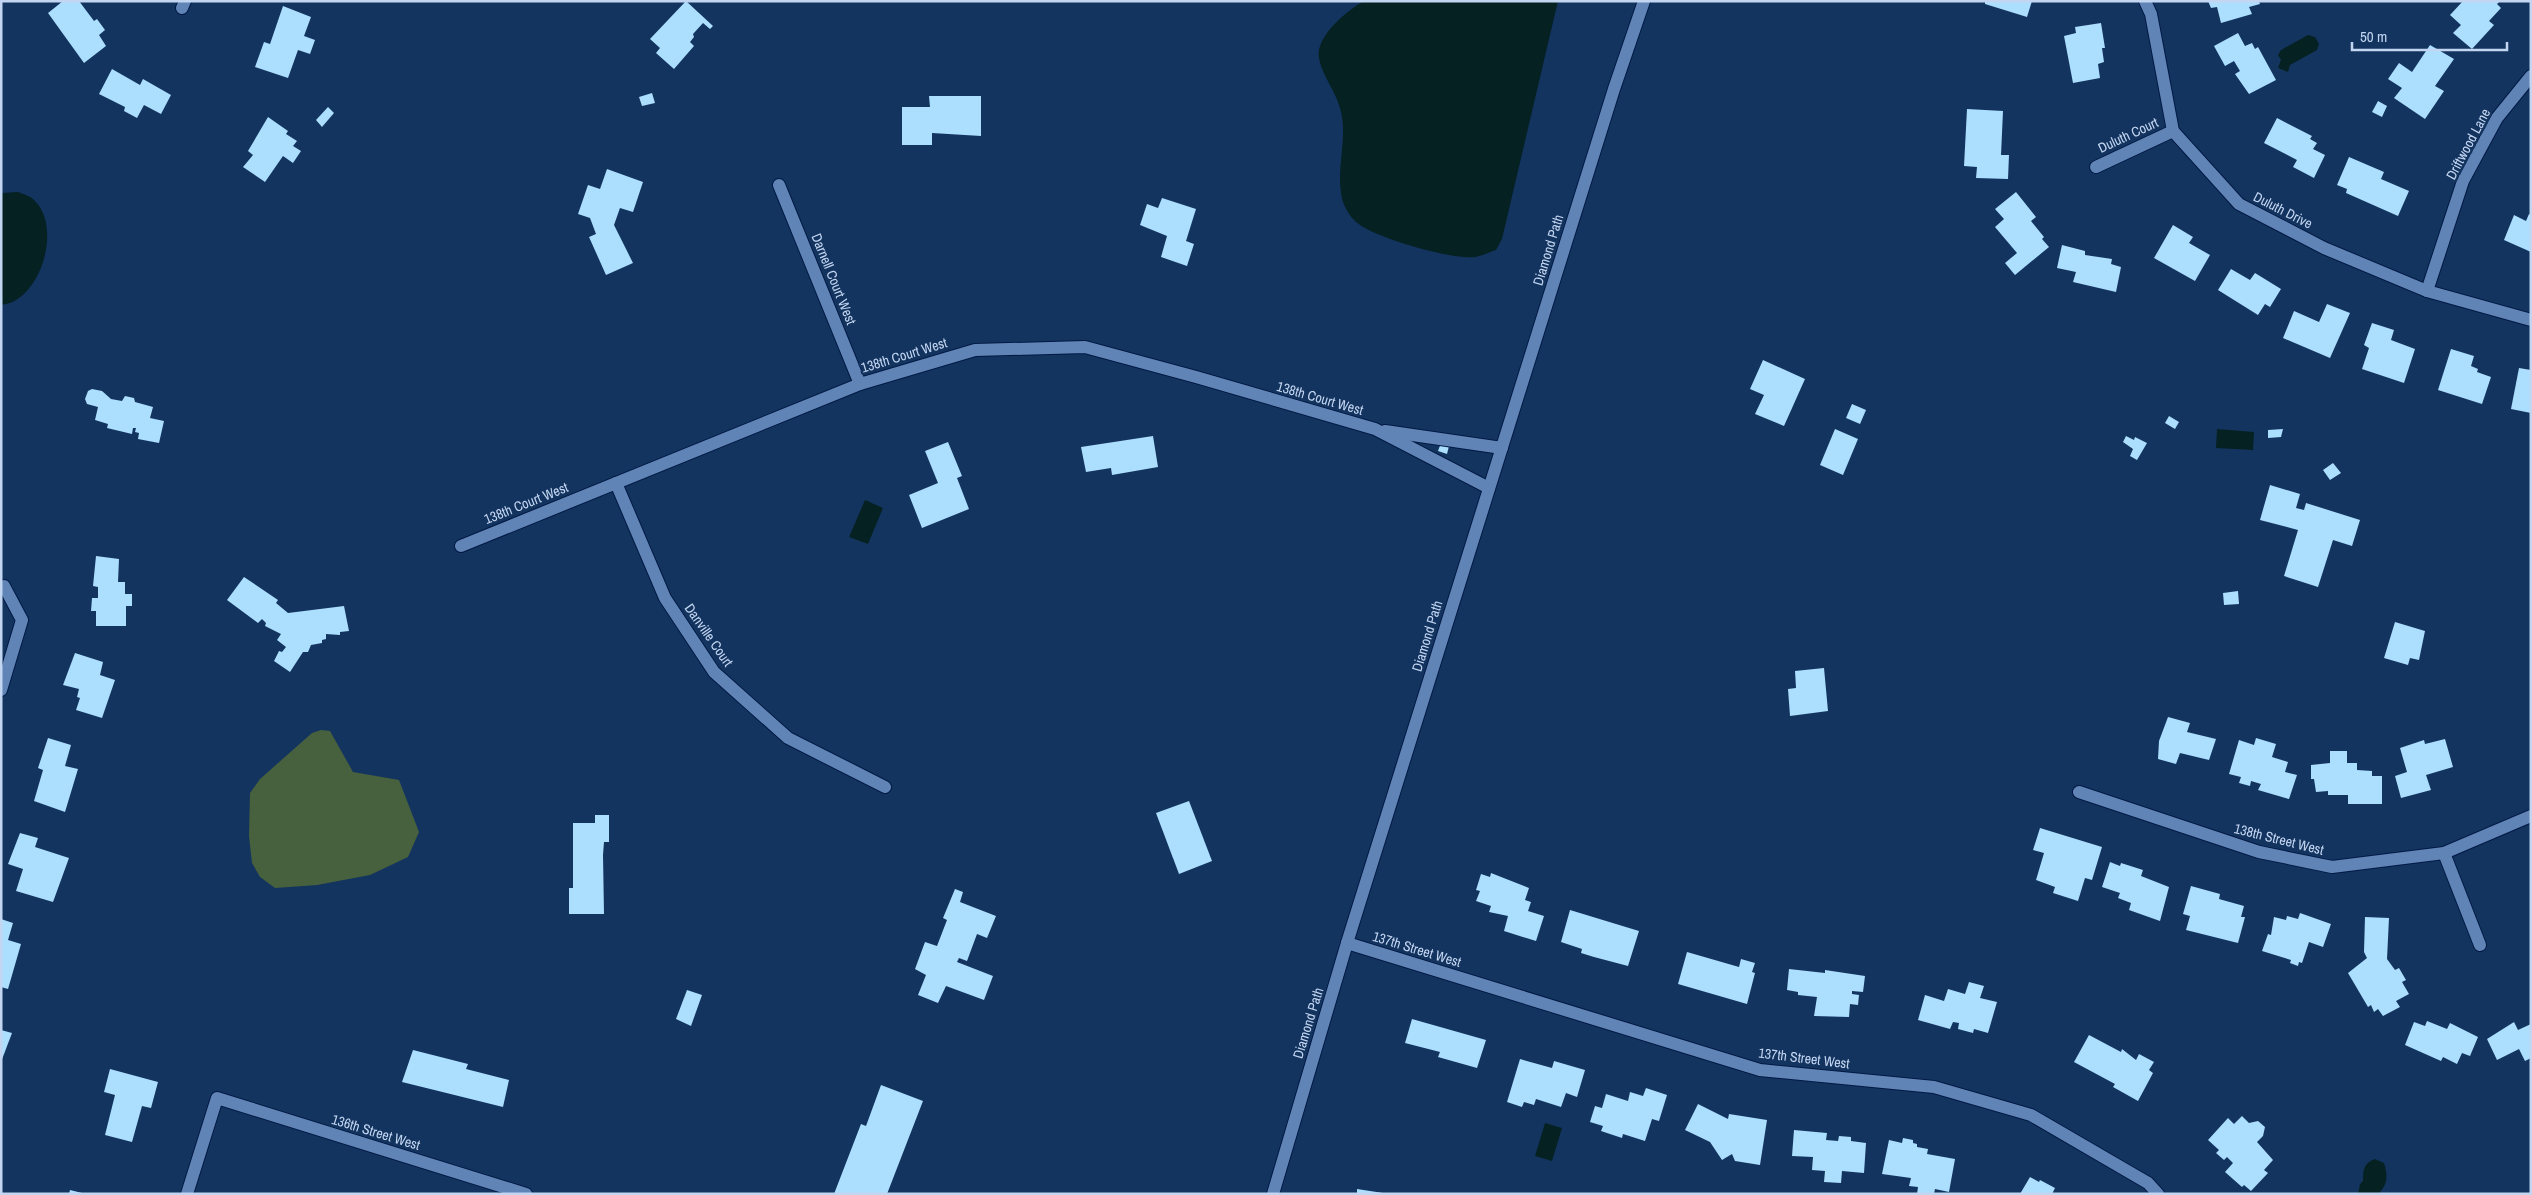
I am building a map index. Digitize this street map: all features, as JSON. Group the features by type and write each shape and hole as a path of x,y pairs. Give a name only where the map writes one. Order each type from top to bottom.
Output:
{"street":[{"name":"Diamond Path","path":"1614,89 1638,1"},
{"name":"Diamond Path","path":"1273,1194 1347,943 1614,89 1644,1"},
{"path":"2145,1 2151,14 2173,131"},
{"name":"Driftwood Lane","path":"2426,290 2463,181 2498,118 2531,76"},
{"name":"Duluth Court","path":"2096,167 2173,131"},
{"name":"Duluth Drive","path":"2173,131 2239,204 2324,248 2426,290 2531,320"},
{"name":"Darnell Court West","path":"779,185 860,384"},
{"name":"138th Court West","path":"460,546 860,384 975,350 1085,347 1375,429 1502,448"},
{"name":"138th Court West","path":"1375,429 1489,488"},
{"name":"Danville Court","path":"616,483 665,598 714,672 788,738 886,787"},
{"path":"1,690 22,620 4,586"},
{"name":"138th Street West","path":"2079,792 2259,852 2332,867 2444,853 2531,816"},
{"path":"2444,853 2480,945"},
{"name":"137th Street West","path":"1347,943 1760,1070 1934,1088 2031,1115 2148,1183 2158,1194"},
{"name":"136th Street West","path":"187,1194 217,1098 526,1194"}],"green space":[{"path":"321,730 330,731 353,772 399,780 419,832 408,857 370,875 317,885 275,888 260,877 252,863 249,836 250,793 260,779 312,733"}],"shaded area":[{"path":"1364,1 1558,1 1502,239 1496,250 1475,257 1448,255 1431,251 1393,240 1363,227 1347,211 1342,200 1340,184 1343,136 1342,117 1338,101 1323,72 1319,50 1322,41 1334,25"},
{"path":"2308,35 2315,37 2319,44 2317,50 2290,65 2288,72 2278,68 2281,60 2278,55 2281,50"},
{"path":"18,192 33,199 42,211 46,224 47,238 45,253 35,281 26,292 14,301 1,305 1,193"},
{"path":"2217,429 2254,432 2253,450 2216,448"},
{"path":"865,500 883,508 868,544 849,537"},
{"path":"1545,1123 1562,1128 1552,1161 1535,1156"},
{"path":"2375,1159 2384,1163 2386,1176 2384,1187 2378,1194 2358,1194 2360,1184 2363,1181 2365,1167 2368,1162"}],"building":[{"path":"63,1 79,1 94,21 97,19 105,30 99,35 106,46 84,63 48,13"},
{"path":"686,1 713,26 710,29 703,23 693,34 694,37 690,42 694,46 674,69 656,53 660,48 650,39"},
{"path":"1985,1 2032,1 2027,17 1985,4"},
{"path":"2208,1 2259,1 2260,4 2249,7 2252,14 2221,23 2217,7 2211,8"},
{"path":"2463,1 2500,1 2497,4 2501,8 2489,21 2494,25 2472,49 2453,33 2461,25 2450,15"},
{"path":"283,6 311,17 304,36 315,40 310,54 298,50 288,78 255,67 264,42 270,44"},
{"path":"2101,23 2105,48 2102,48 2104,62 2098,64 2100,78 2073,83 2064,36 2076,33 2075,27"},
{"path":"2238,33 2245,46 2252,43 2255,49 2258,47 2276,80 2249,94 2235,74 2240,71 2234,61 2225,66 2214,46"},
{"path":"2430,45 2454,59 2435,86 2444,91 2425,119 2394,98 2402,88 2388,79 2399,63 2412,72"},
{"path":"112,69 140,85 143,79 171,95 161,114 144,105 137,118 124,111 125,107 99,94"},
{"path":"652,93 655,103 642,106 639,97"},
{"path":"929,96 981,96 981,136 932,133 932,145 902,145 902,107 930,107"},
{"path":"2378,101 2387,106 2382,117 2372,112"},
{"path":"328,107 334,113 322,127 316,120"},
{"path":"1967,109 2003,111 2001,155 2009,155 2008,179 1976,178 1977,167 1964,166"},
{"path":"268,117 288,131 286,134 297,141 293,146 301,151 293,163 283,156 265,182 243,167 253,155 248,151"},
{"path":"2277,118 2312,136 2310,139 2317,143 2313,149 2325,155 2314,178 2293,167 2297,160 2264,143"},
{"path":"2349,157 2384,172 2381,179 2409,191 2398,216 2346,193 2347,189 2337,185"},
{"path":"607,169 643,182 633,212 620,208 614,225 633,263 606,275 589,237 596,234 590,218 578,214 588,185 600,189"},
{"path":"2016,192 2036,217 2031,221 2044,237 2042,239 2049,247 2015,275 2005,263 2017,253 1995,227 2004,219 1995,209"},
{"path":"1162,198 1196,209 1186,241 1194,244 1187,266 1161,257 1167,236 1140,225 1147,204 1158,208"},
{"path":"2529,214 2531,215 2531,252 2504,240 2514,215 2526,221"},
{"path":"2173,225 2193,237 2189,243 2210,255 2195,281 2154,258"},
{"path":"2062,245 2085,251 2085,255 2112,259 2111,264 2121,267 2116,292 2073,282 2076,272 2057,268"},
{"path":"2231,269 2250,280 2255,273 2281,289 2270,307 2265,304 2258,315 2218,290"},
{"path":"2327,304 2350,313 2330,358 2283,338 2294,311 2319,322"},
{"path":"2372,323 2394,330 2391,340 2415,349 2404,383 2362,369 2369,348 2364,345"},
{"path":"2451,349 2474,356 2471,366 2478,369 2477,372 2491,377 2482,404 2438,390"},
{"path":"1763,360 1805,379 1784,426 1755,414 1764,395 1750,389"},
{"path":"2519,368 2531,370 2531,413 2511,409"},
{"path":"92,389 102,391 111,399 122,401 125,396 134,398 135,402 153,407 150,418 164,421 159,443 138,439 139,433 135,432 136,428 133,428 132,434 107,428 108,424 95,420 98,407 87,404 85,399 88,391"},
{"path":"1852,404 1866,410 1860,424 1846,418"},
{"path":"2169,416 2179,422 2175,429 2165,423"},
{"path":"1835,429 1858,439 1843,475 1820,465"},
{"path":"2283,429 2281,437 2268,438 2268,430"},
{"path":"1153,436 1158,467 1112,475 1111,468 1086,472 1081,447"},
{"path":"2126,436 2134,440 2135,437 2147,443 2137,460 2130,456 2133,449 2123,442"},
{"path":"948,442 962,476 957,478 969,509 922,528 909,495 938,483 925,451"},
{"path":"1441,443 1449,446 1447,454 1438,451"},
{"path":"2333,463 2341,473 2330,480 2323,470"},
{"path":"2270,485 2300,494 2296,508 2304,510 2306,503 2360,520 2352,546 2333,540 2318,587 2284,576 2298,530 2260,520"},
{"path":"96,556 119,559 118,582 125,582 125,594 132,594 132,606 126,606 126,626 96,626 96,611 91,611 92,598 98,598 98,587 93,586"},
{"path":"244,577 278,600 276,603 288,613 344,606 349,631 340,632 340,635 326,634 326,639 322,640 322,643 311,645 308,652 303,652 290,672 274,661 279,651 282,652 286,647 277,640 281,634 265,626 266,623 262,619 258,623 227,600"},
{"path":"2238,591 2239,604 2224,605 2223,593"},
{"path":"2395,622 2425,631 2419,660 2410,658 2408,665 2384,658"},
{"path":"75,653 103,662 100,675 115,680 102,718 76,710 80,698 77,697 79,689 63,685"},
{"path":"1824,668 1828,711 1790,716 1788,689 1796,688 1795,671"},
{"path":"2168,717 2190,723 2187,732 2216,739 2209,760 2180,753 2176,764 2158,759 2159,741"},
{"path":"48,738 71,745 65,766 78,769 65,812 34,801 43,770 38,768"},
{"path":"2256,738 2276,744 2272,757 2288,762 2285,772 2297,775 2289,799 2258,790 2261,784 2251,781 2250,786 2239,783 2241,777 2229,774 2239,740 2254,745"},
{"path":"2445,739 2453,767 2426,775 2431,790 2401,798 2395,776 2407,772 2400,748 2424,740 2425,744"},
{"path":"2330,751 2347,751 2347,763 2357,763 2357,770 2372,771 2372,776 2382,776 2382,804 2348,804 2348,795 2328,795 2328,791 2316,792 2314,779 2311,779 2311,765 2330,763"},
{"path":"1189,801 1212,861 1179,874 1156,813"},
{"path":"595,815 609,815 609,842 604,842 603,855 604,914 569,914 569,888 573,888 573,823 595,823"},
{"path":"2040,828 2102,847 2092,880 2085,878 2078,901 2053,893 2055,887 2036,880 2044,853 2033,850"},
{"path":"20,833 38,838 35,847 69,858 53,902 16,891 23,869 8,864"},
{"path":"2110,862 2120,866 2121,863 2143,870 2141,876 2169,887 2160,921 2129,910 2131,903 2118,898 2120,893 2102,887"},
{"path":"1491,873 1529,888 1525,900 1531,902 1528,911 1544,916 1536,941 1504,931 1508,916 1489,912 1491,906 1476,901 1480,891 1476,890 1481,874 1490,877"},
{"path":"2191,886 2220,894 2219,899 2244,906 2241,917 2245,917 2238,943 2186,930 2190,916 2183,914"},
{"path":"955,889 963,892 960,902 996,916 987,938 977,934 967,961 959,958 957,962 993,976 984,1000 946,986 938,1003 918,995 926,975 915,969 925,942 937,946 947,920 943,918"},
{"path":"1570,910 1639,931 1628,966 1581,953 1582,949 1561,942"},
{"path":"2300,913 2331,924 2323,947 2309,942 2302,963 2299,962 2298,966 2290,963 2291,960 2262,951 2268,934 2271,935 2274,917 2286,920 2287,916 2298,919"},
{"path":"2365,917 2389,918 2387,959 2395,970 2399,968 2406,980 2402,982 2409,994 2396,1001 2400,1007 2383,1016 2378,1009 2374,1012 2371,1005 2368,1007 2348,973 2367,958 2364,952"},
{"path":"1,919 13,923 8,940 21,944 8,989 1,987"},
{"path":"1687,952 1739,967 1741,959 1755,963 1752,972 1755,973 1747,1004 1678,984"},
{"path":"1789,969 1825,973 1825,970 1865,976 1863,992 1852,991 1852,994 1859,995 1858,1005 1850,1004 1849,1017 1814,1016 1817,997 1798,995 1798,992 1787,990"},
{"path":"1969,982 1984,986 1980,998 1997,1002 1988,1033 1974,1029 1973,1033 1958,1029 1959,1023 1953,1022 1950,1029 1918,1020 1925,995 1944,1001 1948,989 1965,994"},
{"path":"687,990 702,995 691,1026 676,1019"},
{"path":"1412,1019 1486,1040 1477,1068 1438,1057 1440,1052 1405,1043"},
{"path":"2427,1021 2447,1029 2450,1023 2478,1037 2470,1056 2462,1053 2457,1064 2443,1057 2441,1061 2405,1045 2414,1022 2425,1026"},
{"path":"2514,1022 2518,1030 2531,1024 2531,1058 2525,1061 2519,1049 2497,1060 2487,1039"},
{"path":"1,1030 12,1033 1,1062"},
{"path":"2089,1035 2121,1052 2122,1049 2136,1060 2139,1054 2154,1062 2149,1070 2153,1073 2138,1101 2113,1087 2115,1084 2074,1062"},
{"path":"413,1050 468,1064 466,1069 509,1080 503,1107 402,1082"},
{"path":"1520,1059 1552,1068 1554,1061 1585,1070 1577,1097 1566,1093 1561,1107 1536,1099 1534,1105 1524,1102 1522,1107 1507,1102"},
{"path":"110,1069 158,1082 151,1108 142,1106 132,1142 105,1135 115,1095 104,1092"},
{"path":"881,1085 923,1101 887,1194 834,1194 861,1124 866,1126"},
{"path":"1646,1088 1667,1095 1659,1121 1652,1119 1645,1141 1623,1134 1622,1138 1601,1131 1603,1126 1590,1122 1595,1106 1602,1108 1606,1094 1628,1101 1630,1092 1643,1096"},
{"path":"1698,1104 1728,1119 1729,1114 1767,1120 1760,1165 1735,1161 1732,1154 1722,1160 1710,1142 1685,1130"},
{"path":"2242,1116 2249,1123 2258,1121 2265,1127 2263,1136 2257,1142 2273,1160 2264,1170 2268,1173 2251,1191 2244,1185 2242,1187 2225,1172 2233,1163 2227,1157 2224,1160 2216,1153 2219,1150 2208,1140 2228,1118 2234,1124"},
{"path":"1794,1130 1827,1133 1826,1140 1838,1141 1839,1136 1851,1137 1851,1141 1866,1143 1864,1173 1842,1171 1841,1183 1824,1182 1825,1171 1812,1170 1813,1157 1792,1156"},
{"path":"1903,1138 1913,1140 1917,1147 1928,1149 1927,1154 1955,1159 1949,1192 1935,1189 1934,1194 1917,1194 1918,1187 1909,1186 1911,1178 1882,1174 1889,1140 1902,1143"},
{"path":"2030,1177 2055,1188 2052,1194 2020,1194"},
{"path":"1357,1189 1383,1193 1383,1194 1357,1194"},
{"path":"70,1190 82,1193 82,1194 69,1194"}]}
